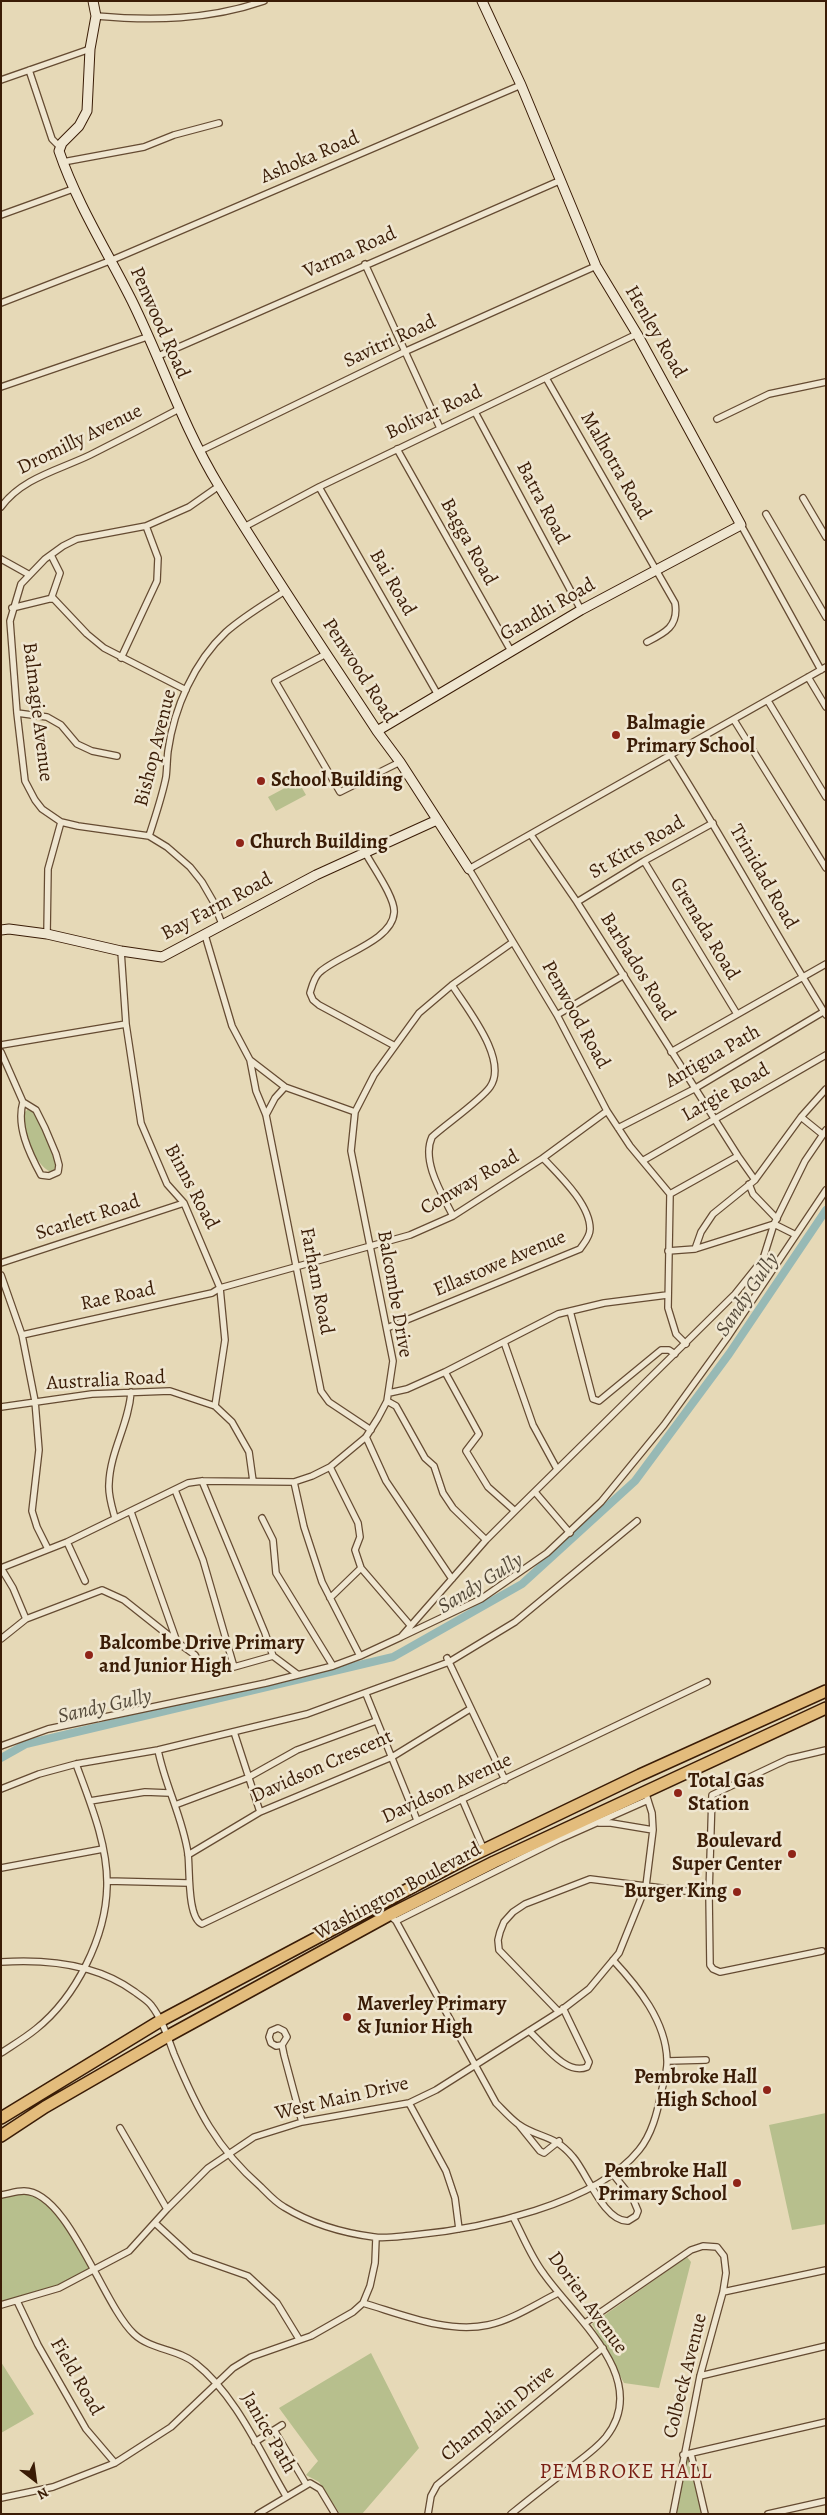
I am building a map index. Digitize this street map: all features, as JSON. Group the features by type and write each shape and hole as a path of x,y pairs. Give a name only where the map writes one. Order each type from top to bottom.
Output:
{"highway":[{"name":"Washington Boulevard","path":"1,2118 160,2022 484,1850 640,1775 826,1692"},
{"name":"Washington Boulevard","path":"1,2136 45,2107 168,2036 494,1862 647,1795 826,1708"}],"street":[{"path":"28,70 52,139 59,146 79,126 87,111 90,49 96,16 93,1"},
{"path":"96,16 142,20 191,17 233,12 264,1"},
{"name":"Henley Road","path":"482,1 521,85 559,181 596,266 638,334 741,525 823,668"},
{"path":"1,80 90,49"},
{"name":"Ashoka Road","path":"1,302 112,260 521,85"},
{"path":"62,162 144,147 174,135 219,123"},
{"name":"Penwood Road","path":"59,146 62,162 73,188 112,260 179,409 219,486 376,731 400,762 470,869 557,1015 607,1111 618,1128 670,1194"},
{"name":"Varma Road","path":"156,357 364,264 559,181"},
{"path":"1,215 73,188"},
{"path":"364,264 440,428"},
{"name":"Savitri Road","path":"200,451 404,352 596,266"},
{"name":"Bolivar Road","path":"246,526 319,487 638,334"},
{"path":"1,387 147,337"},
{"name":"Malhotra Road","path":"546,378 675,604 677,613 674,624 666,632 647,642"},
{"path":"717,419 769,394 826,382"},
{"name":"Dromilly Avenue","path":"1,507 11,494 45,474 87,456 179,409"},
{"name":"Batra Road","path":"475,412 581,610"},
{"name":"Bagga Road","path":"397,449 511,651"},
{"name":"Balmagie Avenue","path":"219,486 189,507 146,526 77,539 51,555 28,574 21,584 12,608 10,621 16,713 25,781 28,790 42,809 61,822 149,836 167,846 190,867 213,901 222,924"},
{"name":"Bai Road","path":"319,487 438,694"},
{"path":"803,498 826,538"},
{"path":"766,514 826,617"},
{"name":"Gandhi Road","path":"376,731 581,610 741,525"},
{"path":"121,658 157,581 158,558 146,526"},
{"path":"51,555 60,573 52,598"},
{"path":"1,559 28,574"},
{"name":"Bishop Avenue","path":"149,836 166,777 168,749 186,690 207,653 225,634 243,618 285,591"},
{"path":"12,608 52,598 87,634 121,658 186,690"},
{"path":"326,654 274,681 340,792 400,762"},
{"path":"470,869 823,668"},
{"path":"808,677 826,707"},
{"path":"768,701 826,797"},
{"path":"16,713 46,717 61,725 77,744 92,751 117,756"},
{"path":"734,720 826,868"},
{"name":"Trinidad Road","path":"671,756 713,823 802,978 825,1014"},
{"name":"Bay Farm Road","path":"1,930 9,929 47,934 121,951 162,957 316,875 366,854 437,820"},
{"path":"47,934 48,869 61,822"},
{"name":"St Kitts Road","path":"576,902 644,861 713,823"},
{"name":"Barbados Road","path":"531,835 624,975 713,1119 756,1180"},
{"path":"366,854 389,896 395,912 391,924 380,936 320,972 310,992 313,1000 319,1005 395,1046"},
{"name":"Grenada Road","path":"644,861 736,1014"},
{"path":"205,935 232,1026 250,1060 285,1088 355,1112"},
{"name":"Balcombe Drive","path":"1,1568 48,1548 68,1542 188,1483 202,1481 294,1482 330,1467 366,1437 387,1401 393,1361 351,1151 355,1112 374,1075 418,1013 452,985 513,942"},
{"name":"Binns Road","path":"121,951 126,1024 141,1123 167,1184 184,1204 220,1288 225,1340 215,1406"},
{"path":"671,1052 826,964"},
{"path":"557,1015 624,975"},
{"path":"452,985 494,1055 497,1071 490,1087 432,1137 428,1146 428,1157 453,1216"},
{"name":"Antigua Path","path":"618,1128 694,1089 825,1014"},
{"path":"1,1045 126,1024"},
{"path":"1,1052 23,1102 36,1110 56,1154 59,1165 58,1172 50,1176 40,1175 33,1161 20,1115 23,1102"},
{"name":"Largie Road","path":"644,1160 826,1056"},
{"name":"Farham Road","path":"250,1060 256,1091 266,1114 321,1391 329,1402 371,1430"},
{"path":"266,1114 275,1098 285,1088"},
{"path":"695,1249 700,1232 713,1214 748,1184 756,1180 801,1116 826,1089"},
{"name":"Conway Road","path":"220,1288 410,1235 453,1216 543,1158 607,1111"},
{"path":"401,1637 486,1540 686,1344 735,1294 762,1259 775,1221 824,1132 801,1116"},
{"path":"686,1344 676,1334 668,1308 670,1194 738,1156"},
{"name":"Ellastowe Avenue","path":"387,1328 580,1250 589,1234 586,1215 569,1186 543,1158"},
{"path":"748,1184 753,1194 775,1221 794,1234"},
{"path":"1,1746 48,1729 266,1683 333,1666 360,1656 481,1599 546,1553 570,1533 615,1487 664,1425 746,1310 794,1234 826,1190"},
{"name":"Scarlett Road","path":"1,1263 184,1204"},
{"path":"668,1251 695,1249 775,1221"},
{"path":"1,1275 22,1335 35,1401 39,1450 32,1511 37,1527 48,1548"},
{"name":"Rae Road","path":"22,1335 212,1293 220,1288"},
{"path":"389,1392 407,1389 445,1372 558,1314 604,1303 667,1295"},
{"path":"570,1311 593,1399 599,1401 661,1350 669,1350 674,1354"},
{"path":"504,1342 533,1426 557,1469"},
{"path":"445,1372 479,1434 466,1451 488,1487 514,1511"},
{"name":"Australia Road","path":"1,1407 35,1401 131,1392 170,1391 215,1406 232,1422 249,1452 253,1481"},
{"path":"115,1518 111,1500 110,1477 116,1448 126,1422 131,1392"},
{"path":"387,1401 396,1406 425,1458 434,1466 444,1493 453,1508 486,1540"},
{"path":"366,1437 386,1481 428,1547 452,1579"},
{"path":"330,1467 358,1523 360,1537 355,1550 361,1568 410,1625"},
{"path":"202,1481 273,1656 297,1674"},
{"path":"294,1482 304,1527 322,1582 360,1656"},
{"path":"175,1490 203,1560 234,1667"},
{"path":"535,1492 570,1533"},
{"path":"132,1512 177,1642"},
{"path":"262,1518 273,1540 276,1573 333,1666"},
{"path":"1,1789 39,1774 76,1764 158,1750 308,1714 366,1694 448,1660 515,1622 637,1521"},
{"path":"68,1542 85,1581"},
{"path":"1,1568 13,1588 26,1619"},
{"path":"330,1598 361,1568"},
{"path":"1,1639 26,1619 102,1590 124,1600 195,1655 202,1668 234,1667 273,1656"},
{"path":"448,1660 505,1780"},
{"name":"Davidson Avenue","path":"188,1883 196,1919 200,1923 505,1780 707,1682"},
{"path":"366,1694 417,1820"},
{"name":"Davidson Crescent","path":"188,1855 260,1812 392,1756 470,1709"},
{"path":"176,1805 247,1778 297,1750 376,1721"},
{"path":"234,1732 247,1778 260,1812"},
{"path":"106,1881 188,1883 188,1855 181,1818 169,1793 158,1750"},
{"path":"822,1951 720,1972 715,1971 710,1965 709,1894 712,1795 788,1759 826,1750"},
{"path":"1,2053 37,2029 63,2001 85,1968 104,1911 106,1881 103,1849 90,1801 76,1764"},
{"path":"90,1801 145,1792 169,1793"},
{"path":"559,2141 550,2150 544,2153 540,2151 519,2125 496,2104 392,1918 597,1823 647,1795"},
{"name":"West Main Drive","path":"1,2304 59,2288 94,2272 129,2251 167,2208 208,2168 226,2154 254,2137 302,2122 408,2103 436,2090 561,2010 589,1989 613,1960 623,1944 646,1886 653,1830 652,1813 647,1795"},
{"path":"462,1799 484,1850"},
{"path":"597,1823 611,1823 653,1830"},
{"path":"1,1868 103,1849"},
{"path":"529,2030 569,2068 580,2070 588,2068 588,2062 561,2010 499,1950 498,1940 504,1922 512,1912 525,1904 590,1879 709,1894"},
{"path":"1,1962 29,1960 76,1965 123,1983 150,2004 168,2036 212,2134 226,2154 283,2206 323,2226 376,2238 459,2229 513,2217 570,2197 592,2186 612,2173 639,2150 656,2119 668,2061 664,2039 645,1999 613,1960"},
{"path":"282,2044 302,2122"},
{"path":"668,2061 706,2060"},
{"path":"408,2103 446,2171 455,2198 459,2229"},
{"path":"519,2125 559,2141 575,2158 592,2186 617,2219 622,2222 633,2219 638,2211 636,2206 612,2173"},
{"path":"120,2128 167,2208"},
{"name":"Janice Path","path":"1,2195 25,2191 42,2198 59,2211 109,2300 135,2335 188,2358 219,2386 286,2496"},
{"name":"Dorien Avenue","path":"511,2514 598,2446 612,2428 619,2405 619,2388 616,2373 603,2348 585,2323 542,2272 513,2217"},
{"path":"155,2223 191,2256 248,2276 277,2303 299,2339"},
{"path":"1,2498 54,2487 115,2464 171,2427 219,2386 234,2368 251,2356 299,2339 333,2324 363,2303 370,2286 375,2263 376,2238"},
{"name":"Colbeck Avenue","path":"585,2323 691,2250 703,2246 717,2247 724,2256 726,2273 723,2292 700,2376 683,2455 673,2514"},
{"path":"723,2292 826,2270"},
{"path":"363,2303 430,2322 471,2328 506,2320 558,2293"},
{"name":"Field Road","path":"16,2301 86,2430 115,2464"},
{"path":"700,2376 826,2346"},
{"name":"Champlain Drive","path":"428,2514 431,2496 438,2484 603,2348"},
{"path":"683,2455 826,2422"},
{"path":"254,2442 282,2426"},
{"name":"Janice Path","path":"274,2430 306,2484"},
{"path":"691,2454 705,2514"},
{"path":"258,2514 306,2484 316,2485 332,2513"},
{"path":"768,2514 826,2501"}],"green space":[{"path":"298,781 306,795 276,811 268,797"},
{"path":"29,1108 32,1110 52,1149 55,1165 54,1171 51,1172 39,1162 31,1147 23,1114"},
{"path":"826,2113 826,2224 792,2230 769,2125"},
{"path":"25,2191 50,2205 67,2223 91,2271 59,2288 1,2305 1,2195"},
{"path":"687,2257 691,2262 659,2388 624,2383 592,2324"},
{"path":"371,2353 419,2448 362,2514 340,2514 319,2482 306,2475 318,2461 279,2408"},
{"path":"1,2362 34,2414 1,2433"},
{"path":"686,2455 691,2456 702,2514 677,2514"}],"waterway":[{"name":"Sandy Gully","path":"1,1758 26,1744 393,1657 522,1584 635,1481 729,1354 826,1210"}],"place":[{"name":"Balmagie Primary School","path":"616,735"},
{"name":"School Building","path":"261,781"},
{"name":"Church Building","path":"240,843"},
{"name":"Balcombe Drive Primary and Junior High","path":"89,1655"},
{"name":"Total Gas Station","path":"678,1793"},
{"name":"Boulevard Super Center","path":"792,1854"},
{"name":"Burger King","path":"737,1892"},
{"name":"Maverley Primary & Junior High","path":"347,2017"},
{"name":"Pembroke Hall High School","path":"767,2090"},
{"name":"Pembroke Hall Primary School","path":"737,2183"}],"district":[{"name":"PEMBROKE HALL","path":"626,2473"}]}
